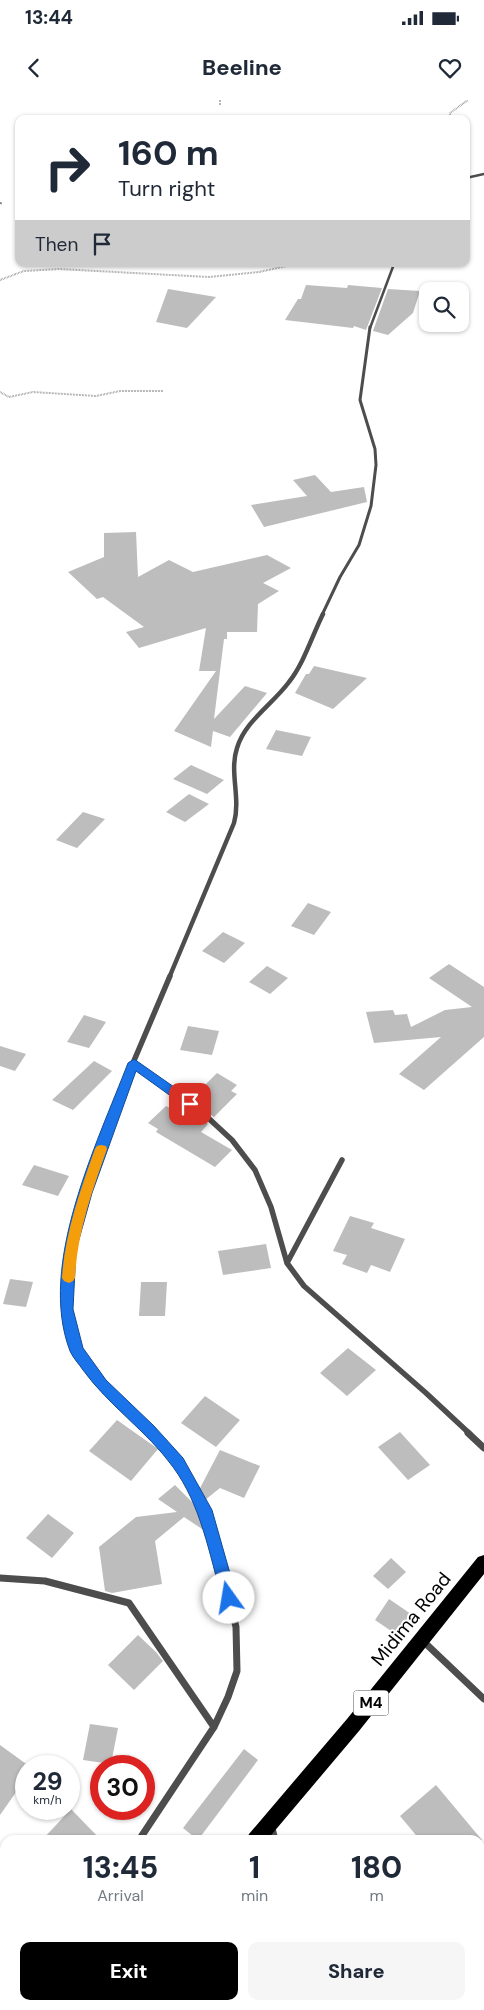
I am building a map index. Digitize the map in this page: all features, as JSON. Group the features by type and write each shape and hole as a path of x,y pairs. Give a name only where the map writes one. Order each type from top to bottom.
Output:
{"main road":[{"name":"Midima Road","path":"259,1835 422,1640 484,1562"}],"street":[{"path":"470,177 484,174"},
{"path":"142,1835 214,1727 228,1697 237,1671 236,1627 222,1568 204,1510 178,1463 149,1431 101,1384 77,1350 67,1309 70,1250 83,1202 134,1063 233,828 238,812 234,768 237,746 247,730 295,674 340,577 359,545 367,523 374,487 375,449 360,400 361,390 368,333 393,267"},
{"path":"134,1063 204,1115 232,1140 256,1170 271,1207 287,1263 304,1286 426,1393 484,1448"},
{"path":"287,1263 342,1160"},
{"path":"0,1578 45,1581 129,1603 214,1727"},
{"path":"422,1640 484,1699"},
{"path":"270,1822 274,1835"}],"path":[{"path":"450,115 450,113 468,100"},
{"path":"0,280 24,271 59,269 209,277 258,272 282,267"},
{"path":"0,392 9,397 33,392 96,396 120,391 163,391"}],"building":[{"path":"306,285 347,288 348,285 382,288 366,330 354,326 353,328 285,320 298,299 301,299"},
{"path":"168,289 216,297 187,328 156,322"},
{"path":"388,289 419,291 413,313 388,335 373,331"},
{"path":"315,475 331,492 364,487 367,502 264,527 251,505 307,496 293,480"},
{"path":"136,532 138,577 169,560 193,572 267,555 291,568 263,583 279,591 258,604 257,632 227,632 227,639 224,639 214,719 245,686 267,693 230,737 213,731 211,747 174,731 216,671 199,671 206,628 139,648 126,632 144,627 103,597 97,599 68,572 104,557 104,533"},
{"path":"314,666 367,678 333,709 295,693 306,674 309,674"},
{"path":"276,730 311,737 302,756 266,749"},
{"path":"191,765 224,780 207,794 173,779"},
{"path":"189,794 209,804 185,822 166,812"},
{"path":"83,812 105,819 77,848 56,840"},
{"path":"308,903 331,912 314,935 291,926"},
{"path":"223,932 245,943 224,963 202,951"},
{"path":"449,964 484,987 484,1037 424,1090 399,1074 441,1037 374,1043 366,1012 393,1010 395,1015 407,1014 411,1027 445,1010 472,1007 429,978"},
{"path":"267,966 288,978 270,994 249,982"},
{"path":"84,1015 106,1022 89,1048 67,1042"},
{"path":"188,1026 219,1031 212,1055 180,1050"},
{"path":"0,1046 26,1054 15,1071 0,1066"},
{"path":"94,1061 112,1071 73,1110 52,1100"},
{"path":"217,1073 237,1085 231,1091 237,1094 214,1117 191,1099"},
{"path":"166,1106 178,1112 184,1106 208,1124 201,1132 232,1150 215,1167 156,1132 158,1129 148,1123"},
{"path":"34,1165 69,1176 58,1196 22,1185"},
{"path":"350,1216 374,1223 371,1228 405,1239 390,1272 371,1265 367,1273 342,1264 347,1255 333,1251"},
{"path":"266,1244 271,1268 223,1275 218,1251"},
{"path":"10,1279 33,1282 26,1307 3,1304"},
{"path":"141,1282 167,1282 165,1316 139,1316"},
{"path":"348,1348 376,1370 347,1396 320,1373"},
{"path":"205,1396 240,1420 216,1447 181,1423"},
{"path":"117,1420 158,1449 131,1481 89,1451"},
{"path":"400,1432 430,1465 408,1480 378,1447"},
{"path":"220,1450 260,1466 244,1498 220,1488 205,1500 199,1490"},
{"path":"175,1485 193,1502 199,1512 205,1531 184,1517 155,1541 162,1584 112,1593 105,1591 99,1547 136,1517 177,1512 158,1499"},
{"path":"48,1514 74,1533 52,1558 26,1538"},
{"path":"391,1558 406,1572 388,1589 373,1576"},
{"path":"389,1599 411,1614 397,1635 375,1620"},
{"path":"138,1635 163,1661 134,1690 108,1665"},
{"path":"90,1724 118,1728 113,1755 90,1755 90,1761 83,1760"},
{"path":"0,1745 15,1756 15,1794 0,1815"},
{"path":"244,1749 258,1760 202,1835 192,1835 183,1828"},
{"path":"436,1785 478,1835 416,1835 400,1816"},
{"path":"80,1818 96,1835 47,1835 61,1820 80,1820"}],"slow traffic":[{"path":"69,1278 70,1250 101,1149"}],"route":[{"path":"190,1104 134,1063 86,1193 70,1250 67,1309 77,1350 101,1384 149,1431 178,1463 204,1510 229,1598"}]}
